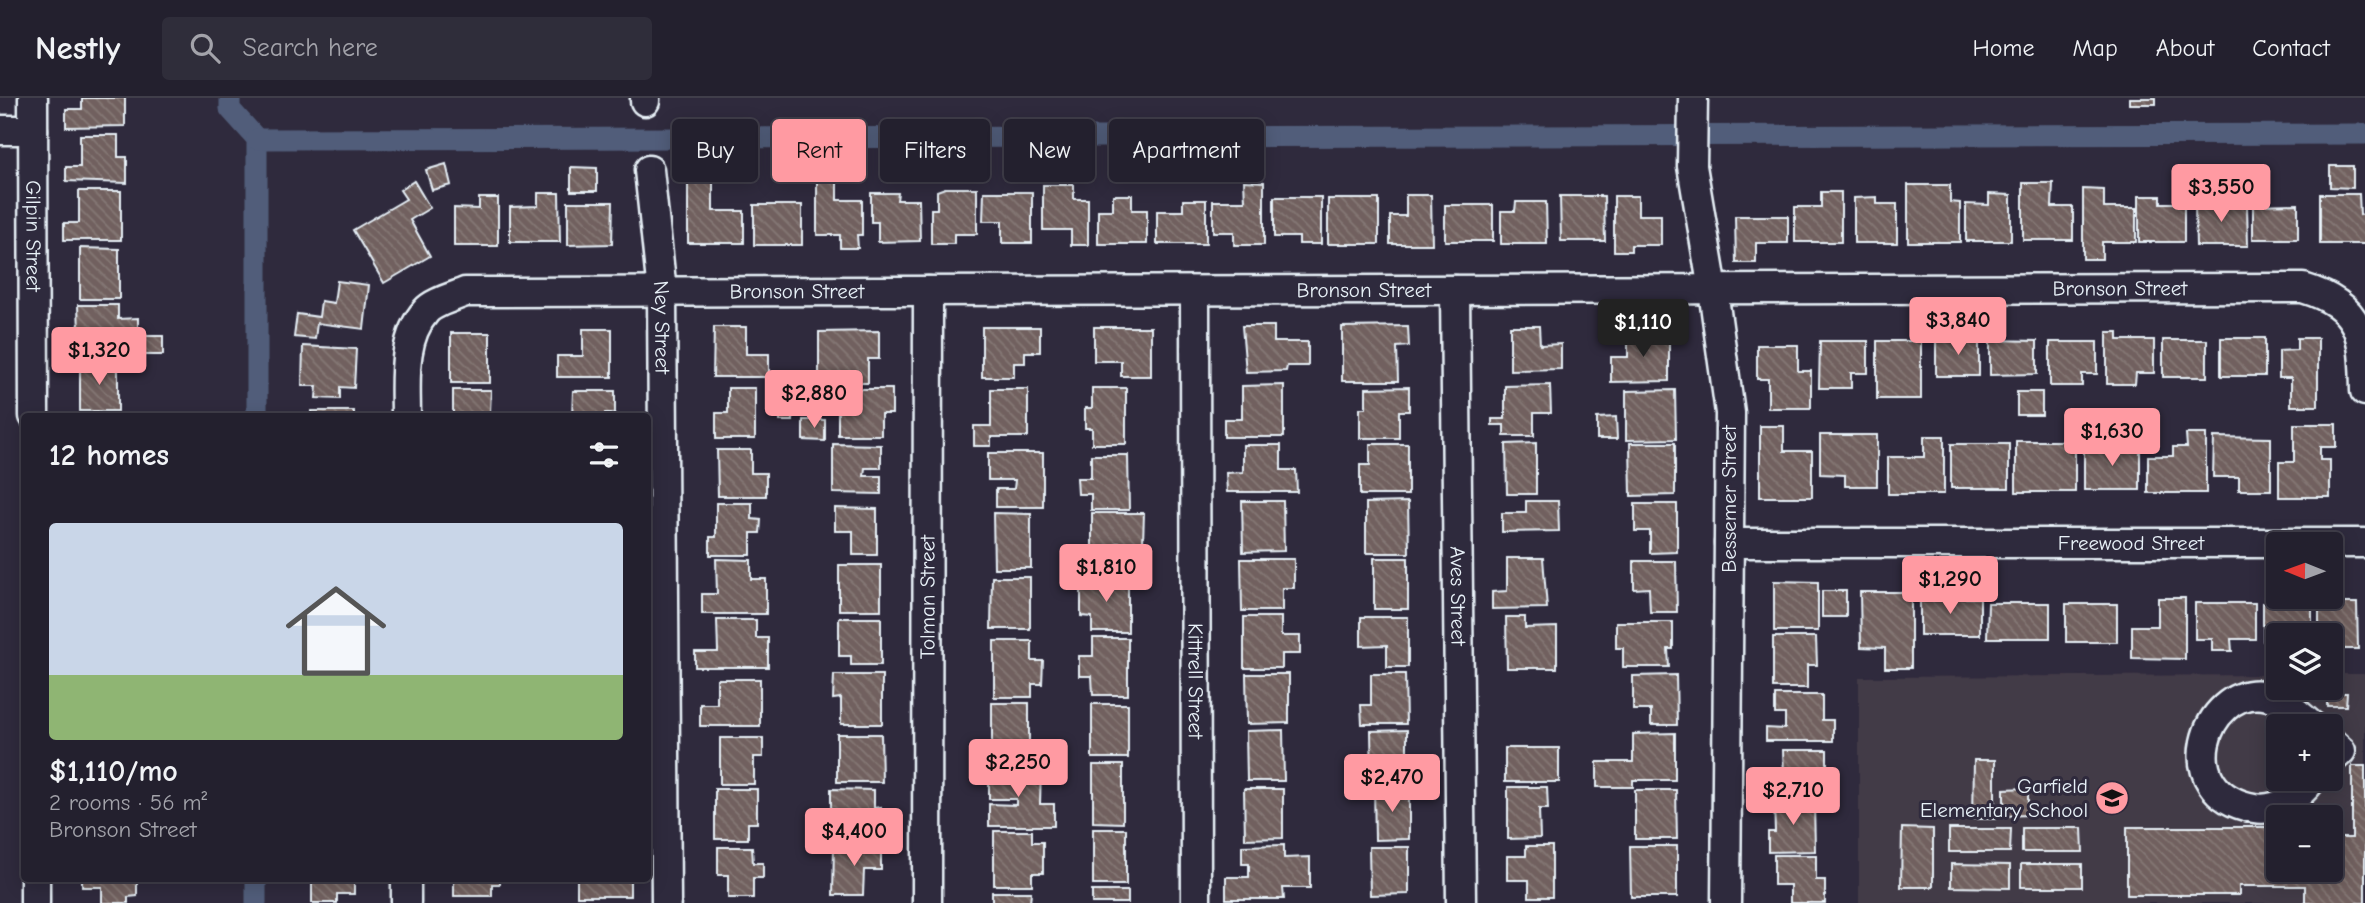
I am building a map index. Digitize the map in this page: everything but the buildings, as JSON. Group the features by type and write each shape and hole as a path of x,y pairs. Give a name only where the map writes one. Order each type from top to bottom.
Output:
{"street":[{"name":"Gilpin Street","path":"33,98 34,413"},
{"name":"Bessemer Street","path":"1692,109 1692,166 1730,413 1726,903"},
{"path":"0,130 33,130"},
{"name":"Ney Street","path":"649,170 662,292 666,903"},
{"name":"Bronson Street","path":"406,413 406,367 410,339 427,309 466,292 2303,288 2326,295 2343,305 2356,323 2364,343 2365,391"},
{"name":"Aves Street","path":"1455,290 1461,903"},
{"name":"Tolman Street","path":"927,903 928,291"},
{"name":"Kittrell Street","path":"1195,291 1196,903"},
{"name":"Freewood Street","path":"1729,543 2365,543"},
{"path":"2299,714 2287,703 2263,695 2240,699 2208,728 2203,752 2206,771 2217,793 2242,806 2262,810 2283,804 2303,791"},
{"path":"35,882 35,903"},
{"path":"406,882 406,903"}],"shaded area":[{"name":"Garfield Elementary School","path":"2343,674 2365,674 2365,903 1859,903 1859,677 2266,675 2266,700 2343,700"}],"waterway":[{"path":"230,98 230,109 257,139 257,413"},
{"path":"257,139 2365,134"},
{"path":"256,882 256,903"}],"place":[{"name":"Garfield Elementary School","path":"2112,798"}]}
